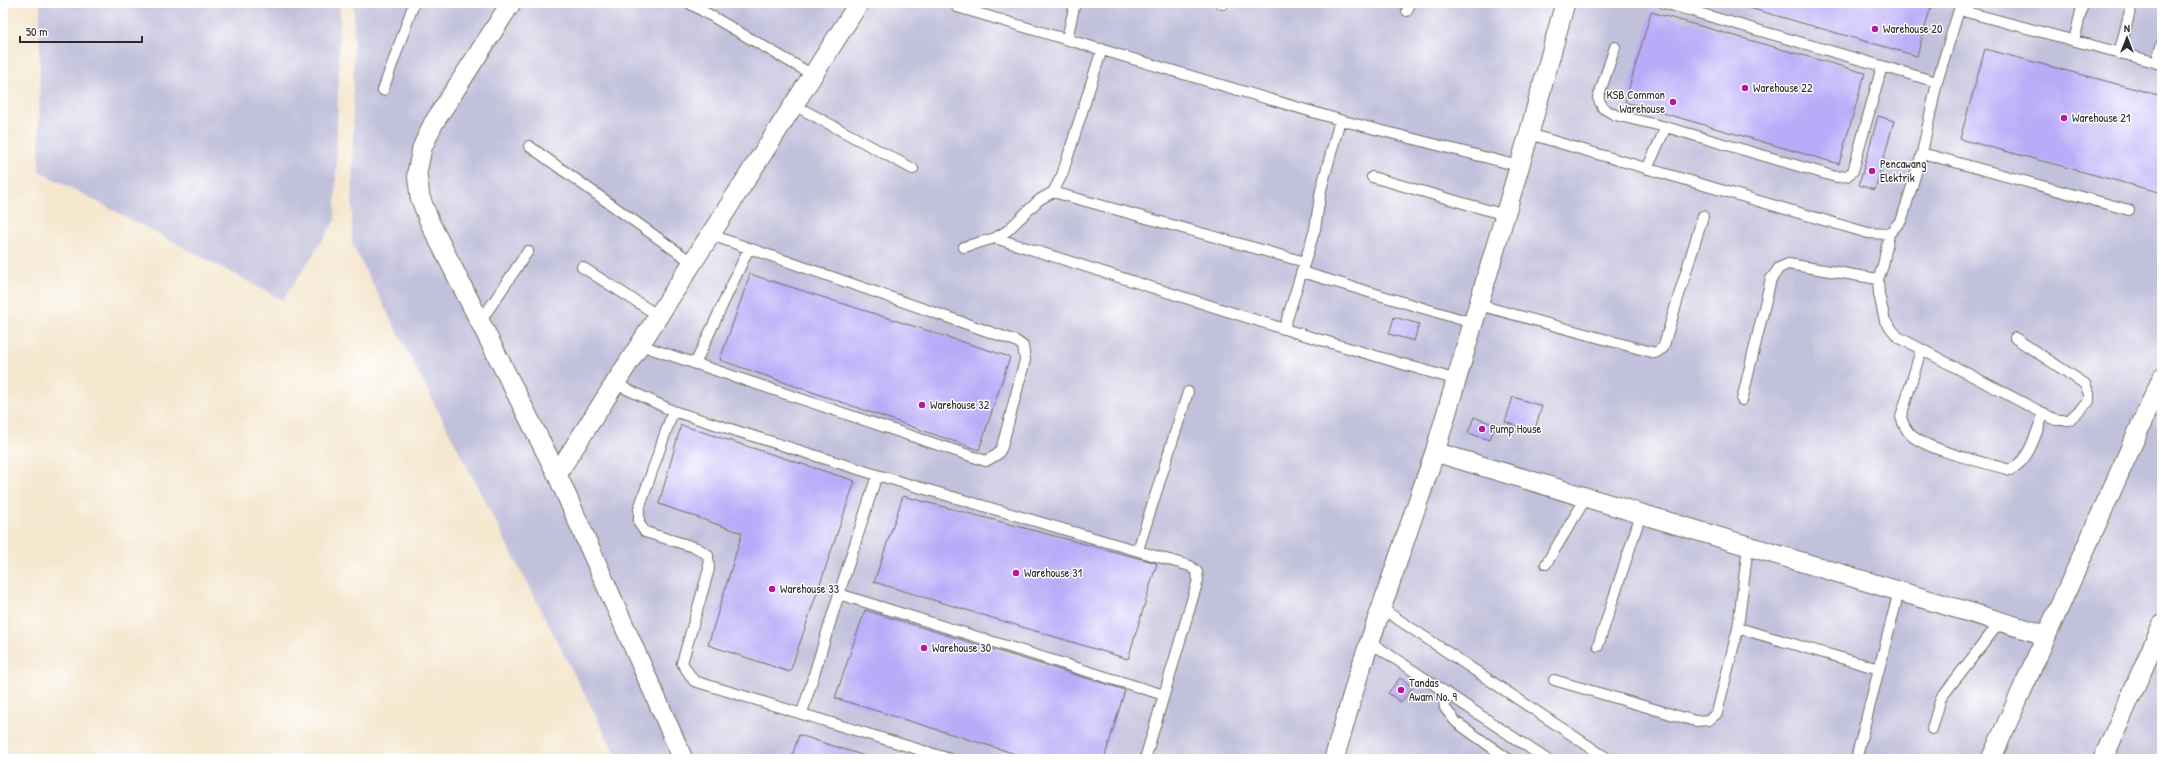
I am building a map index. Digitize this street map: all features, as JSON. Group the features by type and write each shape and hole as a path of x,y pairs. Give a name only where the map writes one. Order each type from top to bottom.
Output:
{"street":[{"path":"511,3 433,124 422,148 417,174 420,197 430,223 557,474 683,759"},
{"path":"557,474 859,3"},
{"path":"1334,759 1370,642 1435,452 1457,380 1529,134 1564,3"},
{"path":"1990,759 2162,378"},
{"path":"1435,452 2045,635"},
{"path":"2103,759 2162,625"}],"lane":[{"path":"384,90 414,3"},
{"path":"689,3 813,75"},
{"path":"1067,39 1075,3"},
{"path":"1664,3 1937,82"},
{"path":"2074,41 2083,3"},
{"path":"2119,54 2132,3"},
{"path":"2015,338 2085,384 2089,401 2069,420 2056,420 1898,337 1885,320 1878,279 1883,266 1889,234 1902,219 1922,153 1937,82 1960,6 2074,41 2159,64 2162,43"},
{"path":"957,7 1340,120 1519,166"},
{"path":"1615,47 1598,98 1603,108 1615,115 1666,127 1836,177 1847,176 1853,171 1882,66"},
{"path":"964,247 995,238 1007,231 1039,200 1053,192 1062,175 1102,49"},
{"path":"794,106 913,169"},
{"path":"1284,329 1315,229 1321,190 1340,120"},
{"path":"1647,169 1666,127"},
{"path":"1529,134 1868,233 1889,234"},
{"path":"529,146 693,263"},
{"path":"1922,153 2129,210"},
{"path":"1372,178 1505,215"},
{"path":"1053,192 1304,267 1476,314 1655,353 1663,348 1703,216"},
{"path":"640,345 986,461 998,454 1002,447 1025,360 1023,346 1016,341 711,235"},
{"path":"995,238 1284,329 1457,380"},
{"path":"695,364 749,248"},
{"path":"480,322 528,251"},
{"path":"1742,400 1771,279 1779,268 1788,264 1878,279"},
{"path":"582,267 659,316"},
{"path":"1921,350 1901,417 1904,426 1911,435 1924,444 2010,470 2018,466 2026,457 2044,413"},
{"path":"616,384 673,411 877,475 1190,566 1197,572 1198,580 1145,759"},
{"path":"1138,550 1188,392"},
{"path":"673,411 638,509 639,523 645,532 697,548 708,555 709,569 682,663 694,681 950,759"},
{"path":"802,713 877,475"},
{"path":"1546,564 1586,498"},
{"path":"1598,646 1641,514"},
{"path":"1554,680 1694,721 1709,720 1717,713 1738,628 1748,546"},
{"path":"1857,755 1899,591"},
{"path":"839,594 1164,695"},
{"path":"1382,608 1608,759"},
{"path":"1932,729 1941,698 2000,622"},
{"path":"1738,628 1879,669"},
{"path":"1370,642 1546,759"},
{"path":"1443,691 1445,708 1456,722 1508,759"}],"shaded area":[{"path":"40,3 340,3 335,221 283,300 39,171"},
{"path":"354,3 2162,3 2162,759 618,759 352,244"}],"building":[{"name":"Warehouse 20","path":"1746,3 1932,3 1917,56 1746,7"},
{"name":"Warehouse 22","path":"1651,12 1865,73 1839,164 1625,102"},
{"name":"Warehouse 21","path":"1985,49 2162,96 2162,193 1960,139"},
{"path":"1878,116 1894,121 1875,190 1859,185"},
{"name":"Warehouse 32","path":"750,274 1010,357 979,450 720,360"},
{"path":"1394,317 1419,324 1414,341 1389,334"},
{"path":"1513,397 1542,406 1534,432 1505,422"},
{"name":"Pump House","path":"1474,417 1495,425 1490,440 1468,433"},
{"name":"Warehouse 33","path":"681,425 855,481 790,672 708,645 742,533 659,504"},
{"name":"Warehouse 31","path":"903,496 1157,563 1128,659 874,582"},
{"name":"Warehouse 30","path":"865,610 1125,690 1104,759 1032,759 835,698"},
{"name":"Tandas Awam No. 9","path":"1400,678 1413,687 1401,702 1388,693"},
{"path":"799,735 865,756 865,759 791,759"}],"place":[{"name":"Warehouse 20","path":"1875,29"},
{"name":"Warehouse 22","path":"1745,88"},
{"name":"KSB Common Warehouse","path":"1673,102"},
{"name":"Warehouse 21","path":"2064,118"},
{"name":"Pencawang Elektrik","path":"1872,171"},
{"name":"Warehouse 32","path":"922,405"},
{"name":"Pump House","path":"1482,429"},
{"name":"Warehouse 31","path":"1016,573"},
{"name":"Warehouse 33","path":"772,589"},
{"name":"Warehouse 30","path":"924,648"},
{"name":"Tandas Awam No. 9","path":"1401,690"}]}
